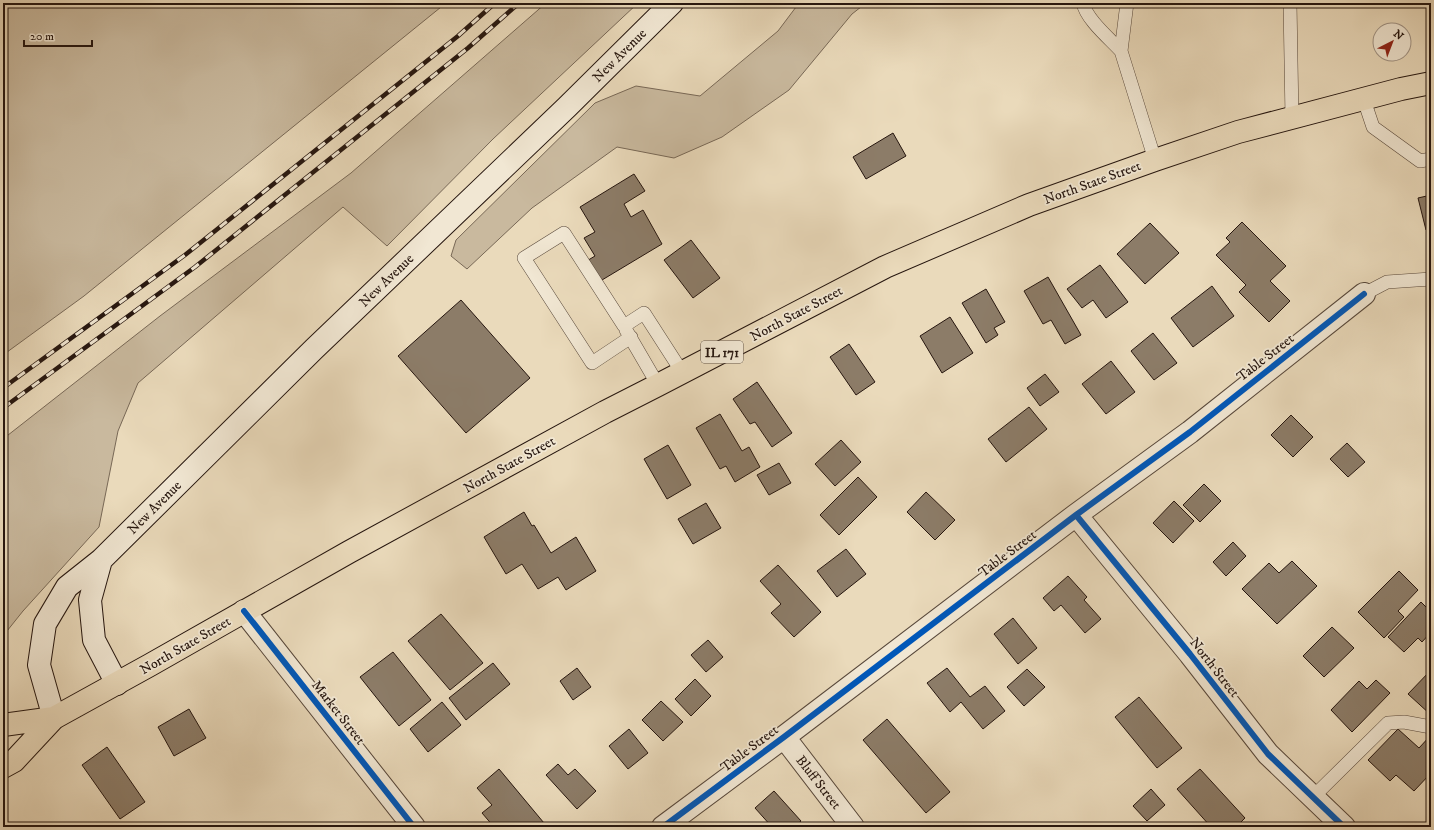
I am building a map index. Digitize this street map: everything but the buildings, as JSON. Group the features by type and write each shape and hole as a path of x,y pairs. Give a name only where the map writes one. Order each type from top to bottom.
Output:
{"main road":[{"name":"North State Street","path":"3,767 14,761 54,718 467,487 605,412 885,267 1029,206 1155,160 1238,132 1401,89 1431,83"},
{"name":"North State Street","path":"3,725 54,718"}],"street":[{"name":"New Avenue","path":"54,718 39,665 45,624 68,587 101,560 314,349 567,107 672,3"},
{"name":"Table Street","path":"663,827 1076,515 1190,432 1364,294"},
{"name":"North Street","path":"1076,515 1190,654 1268,754 1344,827"},
{"name":"New Avenue","path":"101,560 90,600 94,640 117,684"},
{"name":"Market Street","path":"244,611 414,827"},
{"name":"Bluff Street","path":"784,737 853,827"}],"lane":[{"path":"1083,3 1092,20 1121,51"},
{"path":"1127,3 1121,51 1155,160"},
{"path":"1290,3 1292,118"},
{"path":"1364,100 1373,127 1420,161 1431,159"},
{"path":"631,337 592,363 524,258 564,233 631,337 658,385"},
{"path":"1364,294 1387,282 1431,279"},
{"path":"624,326 644,313 682,372"},
{"path":"1313,797 1388,723 1404,722 1431,727"}],"shaded area":[{"path":"3,3 446,3 84,296 3,355"},
{"path":"546,3 638,3 493,139 387,246 343,207 138,383 118,431 99,527 23,611 3,636 3,439 160,316 351,173"},
{"path":"799,3 866,3 852,14 789,90 722,137 674,158 617,147 532,208 467,269 451,256 456,240 595,103 636,86 700,96 778,31"}],"railway":[{"path":"3,388 185,255 458,36 495,3"},
{"path":"3,408 195,267 468,48 519,3"}],"cycle path":[{"path":"663,827 1076,515 1190,432 1364,294"},
{"path":"1076,515 1190,654 1268,754 1344,827"},
{"path":"244,611 414,827"}]}
